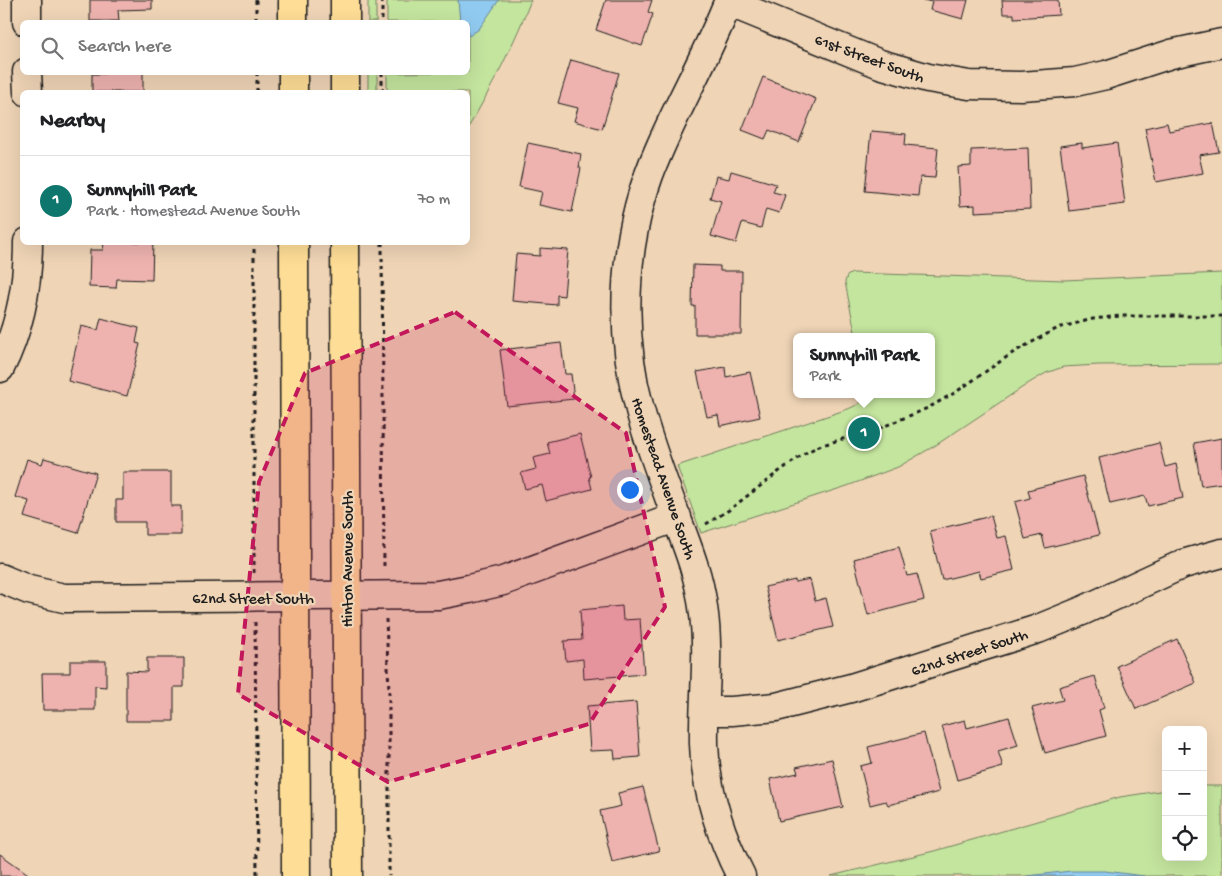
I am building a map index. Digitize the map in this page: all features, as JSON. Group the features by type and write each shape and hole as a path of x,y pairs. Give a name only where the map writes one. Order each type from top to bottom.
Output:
{"main road":[{"path":"293,0 293,20"},
{"path":"345,0 345,20"},
{"path":"293,75 293,90"},
{"path":"345,75 345,90"},
{"path":"294,245 296,876"},
{"name":"Hinton Avenue South","path":"345,245 348,876"}],"street":[{"path":"27,0 27,20"},
{"name":"61st Street South","path":"729,1 890,68 928,78 969,85 1021,86 1075,82 1106,75 1180,52 1222,43"},
{"name":"Homestead Avenue South","path":"729,1 652,167 635,225 628,270 627,321 633,377 643,421 694,564 702,600 707,646 705,758 711,794 722,832 740,876"},
{"path":"28,75 28,90"},
{"path":"0,368 21,313 27,279 28,245"},
{"name":"62nd Street South","path":"0,578 29,590 64,598 438,595 493,584 677,518"},
{"name":"62nd Street South","path":"705,711 732,711 776,707 860,686 1038,629 1089,608 1183,564 1222,553"}],"path":[{"path":"256,0 256,20"},
{"path":"382,0 382,20"},
{"path":"257,75 257,90"},
{"path":"382,75 382,90"},
{"path":"253,550 254,245"},
{"path":"382,245 384,549"},
{"path":"708,523 729,510 807,452 819,446 880,428 928,408 956,392 1014,352 1058,328 1094,318 1120,316 1222,316"},
{"path":"388,646 389,876"},
{"path":"256,648 257,876"}],"highlighted area":[{"path":"455,312 626,433 665,607 589,724 388,782 238,694 259,482 305,373"}],"green space":[{"path":"368,0 376,0 376,20 368,20"},
{"path":"387,0 531,0 502,65 470,125 470,90 387,90 387,75 470,75 470,20 387,20"},
{"path":"368,75 377,75 377,90 368,90"},
{"path":"852,273 1064,280 1222,273 1222,364 1063,367 1046,373 1029,383 936,445 898,467 847,486 701,533 677,466 848,409 862,402 864,398 935,398 935,333 855,333 845,282 847,276"},
{"path":"1207,786 1222,786 1222,876 831,876 934,851 1120,797 1162,791 1162,861 1207,861"}],"water":[{"path":"458,0 499,0 479,29 470,35 470,20 460,20"},
{"path":"1071,871 1105,871 1144,876 1027,876"}],"building":[{"path":"90,0 152,0 152,9 118,10 119,20 90,20"},
{"path":"606,0 652,0 648,12 653,14 642,46 596,30"},
{"path":"923,0 968,0 963,19 930,10 932,2"},
{"path":"1002,0 1058,0 1059,15 1014,18 1014,14 1003,14"},
{"path":"571,60 619,73 602,129 574,121 578,108 558,103"},
{"path":"92,75 143,75 143,90 92,90"},
{"path":"763,77 816,99 799,142 769,130 765,139 742,130"},
{"path":"1167,123 1169,131 1213,123 1219,152 1199,155 1203,173 1156,182 1145,128"},
{"path":"871,131 906,134 905,145 938,148 935,178 920,177 918,196 865,191"},
{"path":"528,143 581,154 579,168 581,168 572,212 539,205 542,192 519,187"},
{"path":"1082,143 1082,148 1117,143 1125,204 1069,211 1060,146"},
{"path":"1028,148 1030,209 975,212 975,205 960,206 958,167 971,166 971,150"},
{"path":"731,171 776,184 773,192 785,195 779,213 766,209 761,228 742,223 736,243 711,236 721,201 710,198 716,176 729,179"},
{"path":"104,245 153,245 152,280 117,279 116,288 89,287 90,250 103,250"},
{"path":"540,248 568,250 564,296 557,295 557,305 512,301 516,254 540,256"},
{"path":"693,265 720,266 720,271 742,271 741,334 695,334 695,306 692,306"},
{"path":"101,318 139,328 136,343 140,344 127,396 68,381 81,326 98,330"},
{"path":"561,343 565,374 571,374 574,399 507,406 500,350"},
{"path":"725,367 726,377 750,372 760,417 720,426 718,415 707,417 697,372"},
{"path":"580,434 591,477 589,477 592,489 546,501 542,485 525,489 521,473 536,469 533,458 550,454 547,442"},
{"path":"1222,438 1222,483 1201,486 1194,443"},
{"path":"1159,443 1165,467 1176,464 1183,498 1148,506 1145,496 1110,504 1099,458"},
{"path":"44,458 96,473 78,533 24,517 29,501 15,497 27,459 42,464"},
{"path":"123,472 171,472 171,506 181,506 181,535 145,535 145,522 116,522 116,500 123,500"},
{"path":"1083,476 1099,535 1045,548 1042,535 1025,539 1015,502 1030,498 1028,490"},
{"path":"991,516 997,538 1006,536 1014,570 981,578 979,571 942,580 930,531"},
{"path":"899,547 907,576 917,574 924,600 868,615 854,559"},
{"path":"810,579 815,601 826,598 833,627 778,640 765,587 795,580 795,582"},
{"path":"622,606 623,620 640,619 644,674 584,679 583,659 566,661 564,641 582,640 580,610"},
{"path":"1177,639 1196,683 1136,709 1117,666"},
{"path":"147,658 184,658 184,687 174,687 174,721 126,721 126,671 147,672"},
{"path":"70,661 106,661 106,687 95,686 95,710 43,710 42,673 70,673"},
{"path":"1095,676 1104,708 1099,710 1106,736 1045,753 1032,708 1063,700 1059,687"},
{"path":"636,702 640,757 615,759 614,750 590,751 587,706"},
{"path":"1009,717 1018,745 998,751 1003,767 957,780 942,726 965,720 967,728"},
{"path":"924,733 939,792 888,805 886,801 870,805 860,766 872,763 868,747"},
{"path":"832,759 843,807 779,821 770,779 798,773 796,767"},
{"path":"643,787 659,851 612,862 600,811 621,806 618,793"},
{"path":"0,854 31,876 0,876"}],"place":[{"name":"Sunnyhill Park","path":"864,433"}]}
